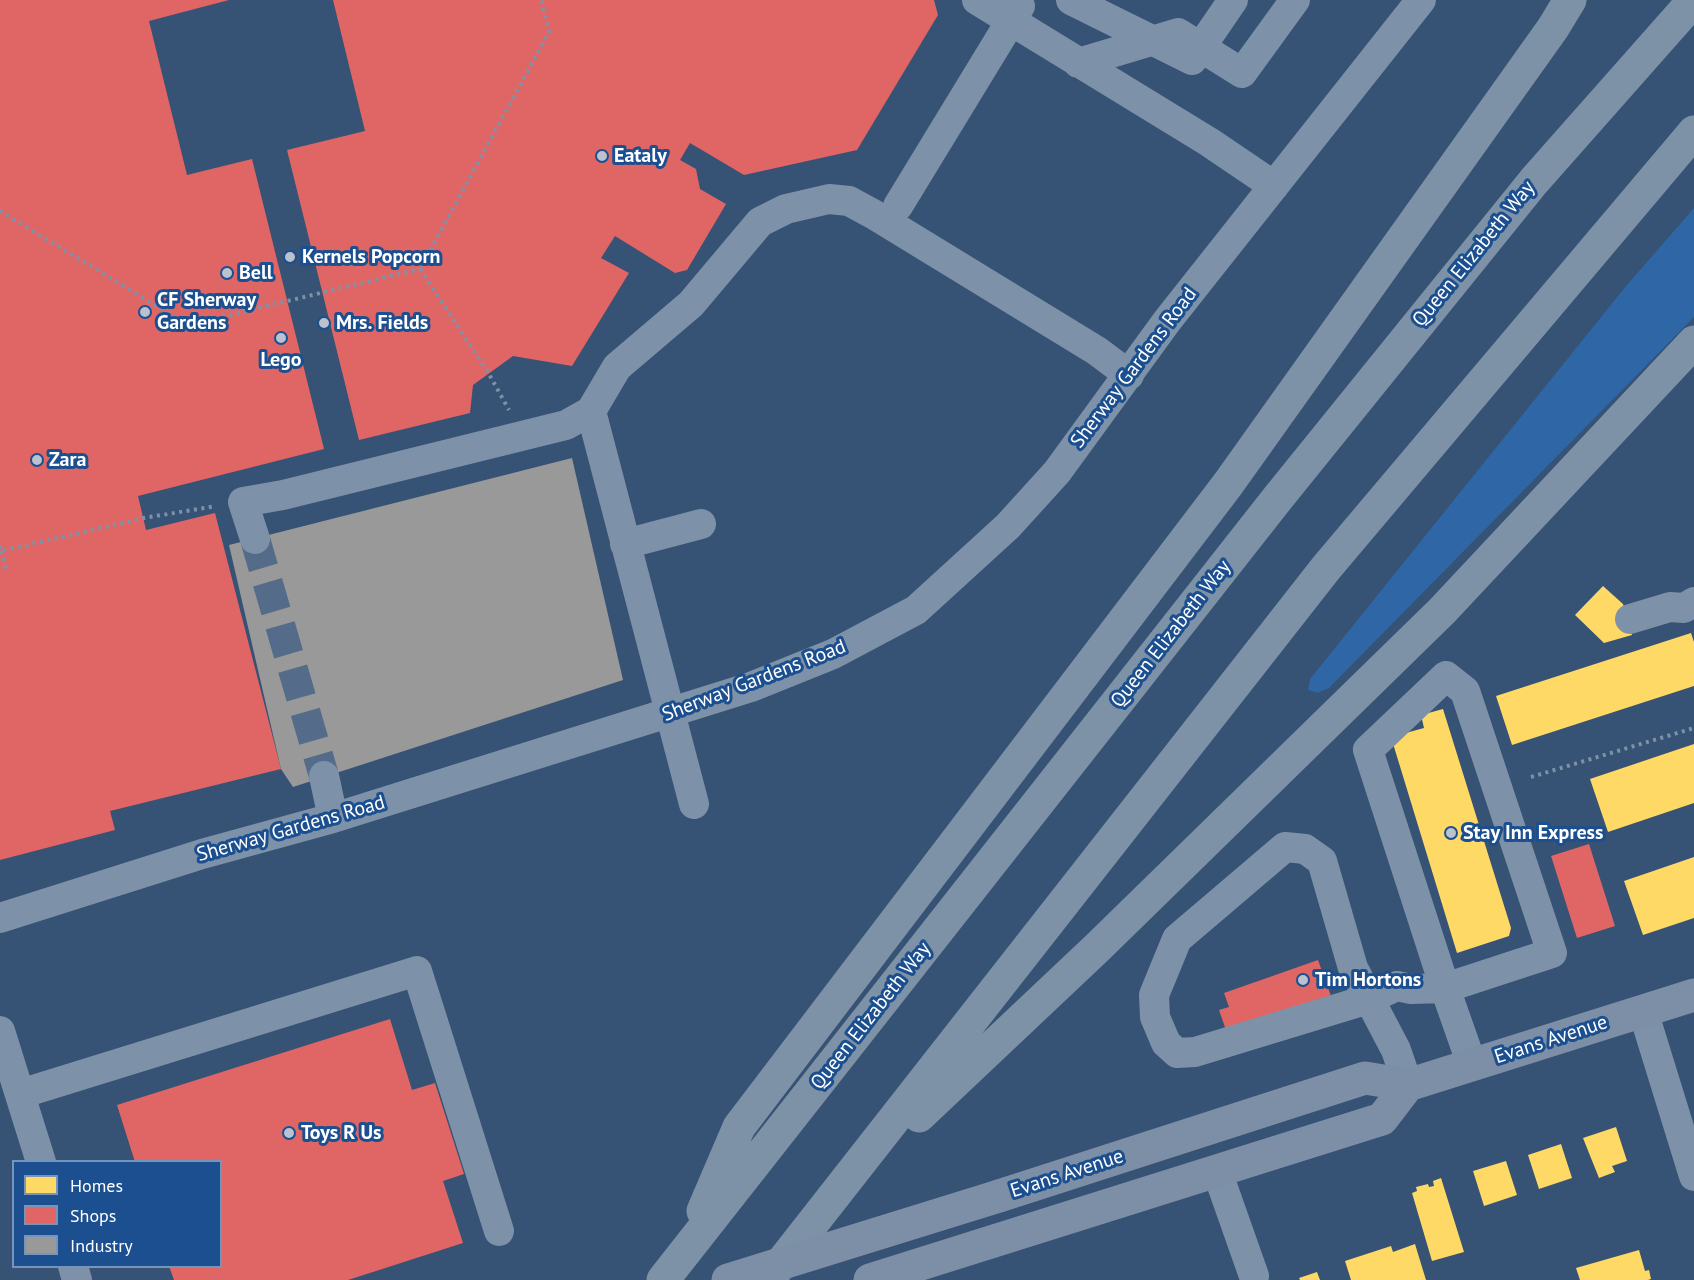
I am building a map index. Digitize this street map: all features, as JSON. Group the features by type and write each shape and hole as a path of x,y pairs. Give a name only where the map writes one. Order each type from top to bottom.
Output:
{"highway":[{"path":"686,1252 739,1127 1228,484 1553,28 1570,0"},
{"name":"Queen Elizabeth Way","path":"663,1280 1277,499 1534,181 1694,0"},
{"path":"769,1280 1326,568 1694,132"},
{"path":"839,1191 1098,947 1442,610 1694,342"}],"main road":[{"name":"Evans Avenue","path":"728,1280 999,1196 1365,1078 1408,1085 1694,995"},
{"name":"Evans Avenue","path":"870,1280 1382,1119 1408,1085"}],"street":[{"path":"977,0 1209,142 1274,186"},
{"path":"1071,0 1192,60 1233,0"},
{"path":"1078,63 1178,33 1242,73 1295,0"},
{"name":"Sherway Gardens Road","path":"0,918 202,854 333,818 670,714 833,654 916,610 1008,526 1057,472 1167,321 1421,0"},
{"path":"893,215 1021,3"},
{"path":"255,539 243,502 283,495 566,425 591,411 617,368 691,304 746,235 773,213 808,203 839,199 893,215 1129,375"},
{"path":"591,411 694,804"},
{"path":"625,544 700,524"},
{"path":"1630,619 1686,602"},
{"path":"1408,1085 1396,1050 1369,999 1353,968 1322,861 1305,849 1286,847 1177,939 1154,995 1155,1017 1166,1043 1177,1053 1195,1052 1369,999 1397,986 1411,989 1445,988 1552,953 1465,691 1446,676 1368,750 1445,988 1472,1065"},
{"path":"324,776 333,818"},
{"path":"20,1094 417,971 499,1231"},
{"path":"1642,1011 1694,1176"},
{"path":"0,1031 41,1160"},
{"path":"1217,1170 1254,1276"}],"path":[{"path":"0,211 188,325 420,268 549,32 541,0"},
{"path":"420,268 489,374 513,418"},
{"path":"6,568 1,548 144,518 243,502"},
{"path":"1531,777 1694,728"}],"shaded area":[{"path":"1694,208 1694,317 1329,688 1318,693 1308,690 1310,679 1626,286"}],"building: Homes":[{"path":"1603,586 1623,604 1632,635 1604,643 1575,615"},
{"path":"1691,633 1694,642 1694,686 1512,745 1496,696"},
{"name":"Stay Inn Express","path":"1443,709 1511,928 1509,936 1457,953 1391,737 1424,728 1421,715"},
{"path":"1694,744 1694,803 1608,832 1590,779"},
{"path":"1694,857 1694,918 1643,935 1624,881"},
{"path":"1616,1127 1627,1161 1612,1166 1615,1172 1599,1178 1583,1138"},
{"path":"1561,1144 1572,1178 1539,1189 1528,1155"},
{"path":"1506,1161 1517,1195 1484,1206 1473,1171"},
{"path":"1441,1178 1464,1252 1432,1261 1412,1193 1417,1191 1416,1187 1428,1184 1429,1187 1434,1186 1433,1181"},
{"path":"1415,1244 1426,1280 1351,1280 1345,1261 1391,1246 1393,1252"},
{"path":"1639,1250 1645,1271 1649,1270 1651,1279 1580,1280 1576,1268"},
{"path":"1317,1272 1320,1280 1300,1280 1299,1278"}],"building: Shops":[{"name":"CF Sherway Gardens","path":"0,0 229,0 149,21 187,175 252,159 324,449 138,496 146,530 215,513 281,769 110,811 115,830 0,860"},
{"path":"333,0 934,0 938,15 857,150 744,175 690,143 680,160 696,169 700,189 726,204 687,270 675,273 615,236 601,258 629,273 572,366 513,356 473,385 470,413 359,440 287,150 365,131"},
{"path":"1589,844 1615,926 1577,938 1551,856"},
{"path":"1318,960 1332,999 1228,1036 1219,1010 1229,1007 1224,993"},
{"name":"Toys R Us","path":"390,1019 412,1090 435,1083 464,1174 443,1181 463,1243 348,1280 174,1280 170,1268 222,1268 222,1160 134,1160 117,1105"}],"building: Industry":[{"path":"572,458 623,680 293,787 281,769 229,545"}],"tunnel":[{"path":"255,539 324,776"}],"place":[{"name":"Eataly","path":"602,156"},
{"name":"Kernels Popcorn","path":"290,257"},
{"name":"Bell","path":"227,273"},
{"name":"CF Sherway Gardens","path":"145,312"},
{"name":"Mrs. Fields","path":"324,323"},
{"name":"Lego","path":"281,338"},
{"name":"Zara","path":"37,460"},
{"name":"Stay Inn Express","path":"1451,833"},
{"name":"Tim Hortons","path":"1303,980"},
{"name":"Toys R Us","path":"289,1133"}]}
